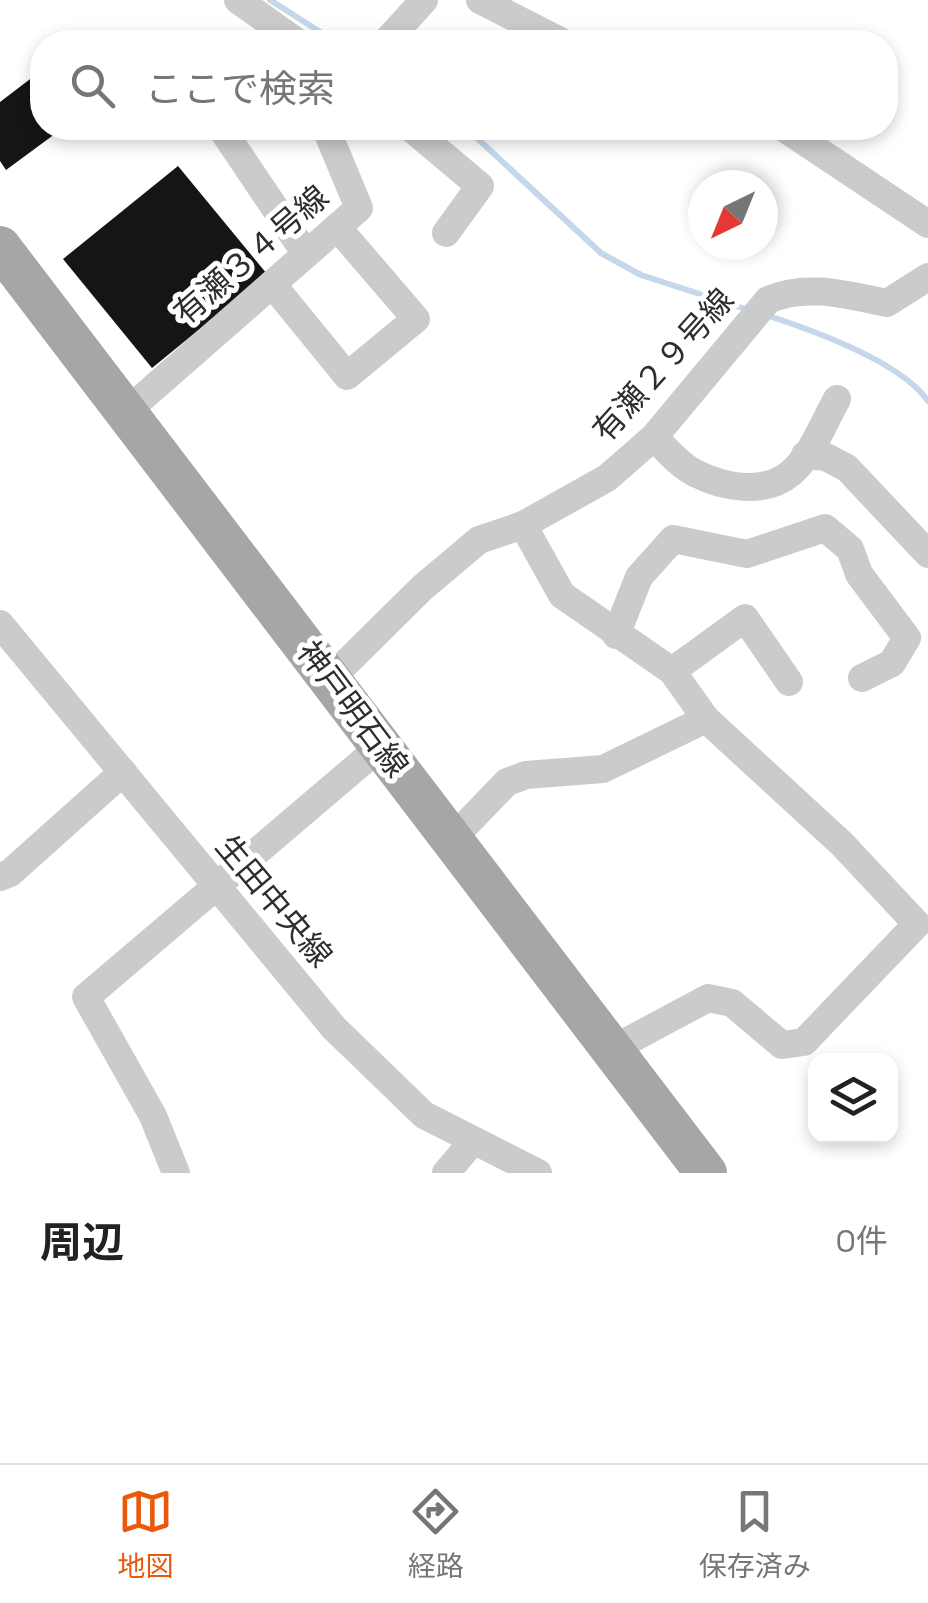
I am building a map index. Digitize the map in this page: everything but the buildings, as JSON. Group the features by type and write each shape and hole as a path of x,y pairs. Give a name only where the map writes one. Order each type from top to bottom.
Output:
{"main road":[{"name":"神戸明石線","path":"0,246 706,1173"}],"street":[{"path":"238,0 280,30"},
{"path":"397,30 424,0"},
{"path":"480,0 539,30"},
{"path":"229,140 306,254"},
{"name":"有瀬３４号線","path":"126,412 359,208 331,140"},
{"path":"425,140 480,186 446,233"},
{"path":"802,140 928,224"},
{"path":"272,284 347,376 416,319 337,227"},
{"name":"有瀬２９号線","path":"330,678 422,588 479,540 523,525 606,478 654,437 768,300 788,291 839,292 886,303 928,278"},
{"path":"654,437 693,472 737,488 774,484 792,472 805,455 836,399"},
{"path":"805,455 826,457 848,468 928,554"},
{"path":"523,525 562,595 672,670 706,719 922,919 804,1042 782,1045 732,1003 708,998 613,1049"},
{"path":"616,635 639,577 673,539 747,554 825,528 850,549 859,574 907,638 892,663 862,678"},
{"path":"672,670 745,618 789,682"},
{"name":"生田中央線","path":"0,624 334,1028 424,1115 538,1173"},
{"path":"452,839 507,782 526,775 603,769 706,719"},
{"path":"176,1173 153,1116 86,997 382,746"},
{"path":"0,877 10,873 122,772"},
{"path":"446,1173 472,1142"}],"waterway":[{"path":"270,0 317,30"},
{"path":"479,140 601,253 641,275 749,310"},
{"path":"766,315 877,360 915,386 928,401"}]}
